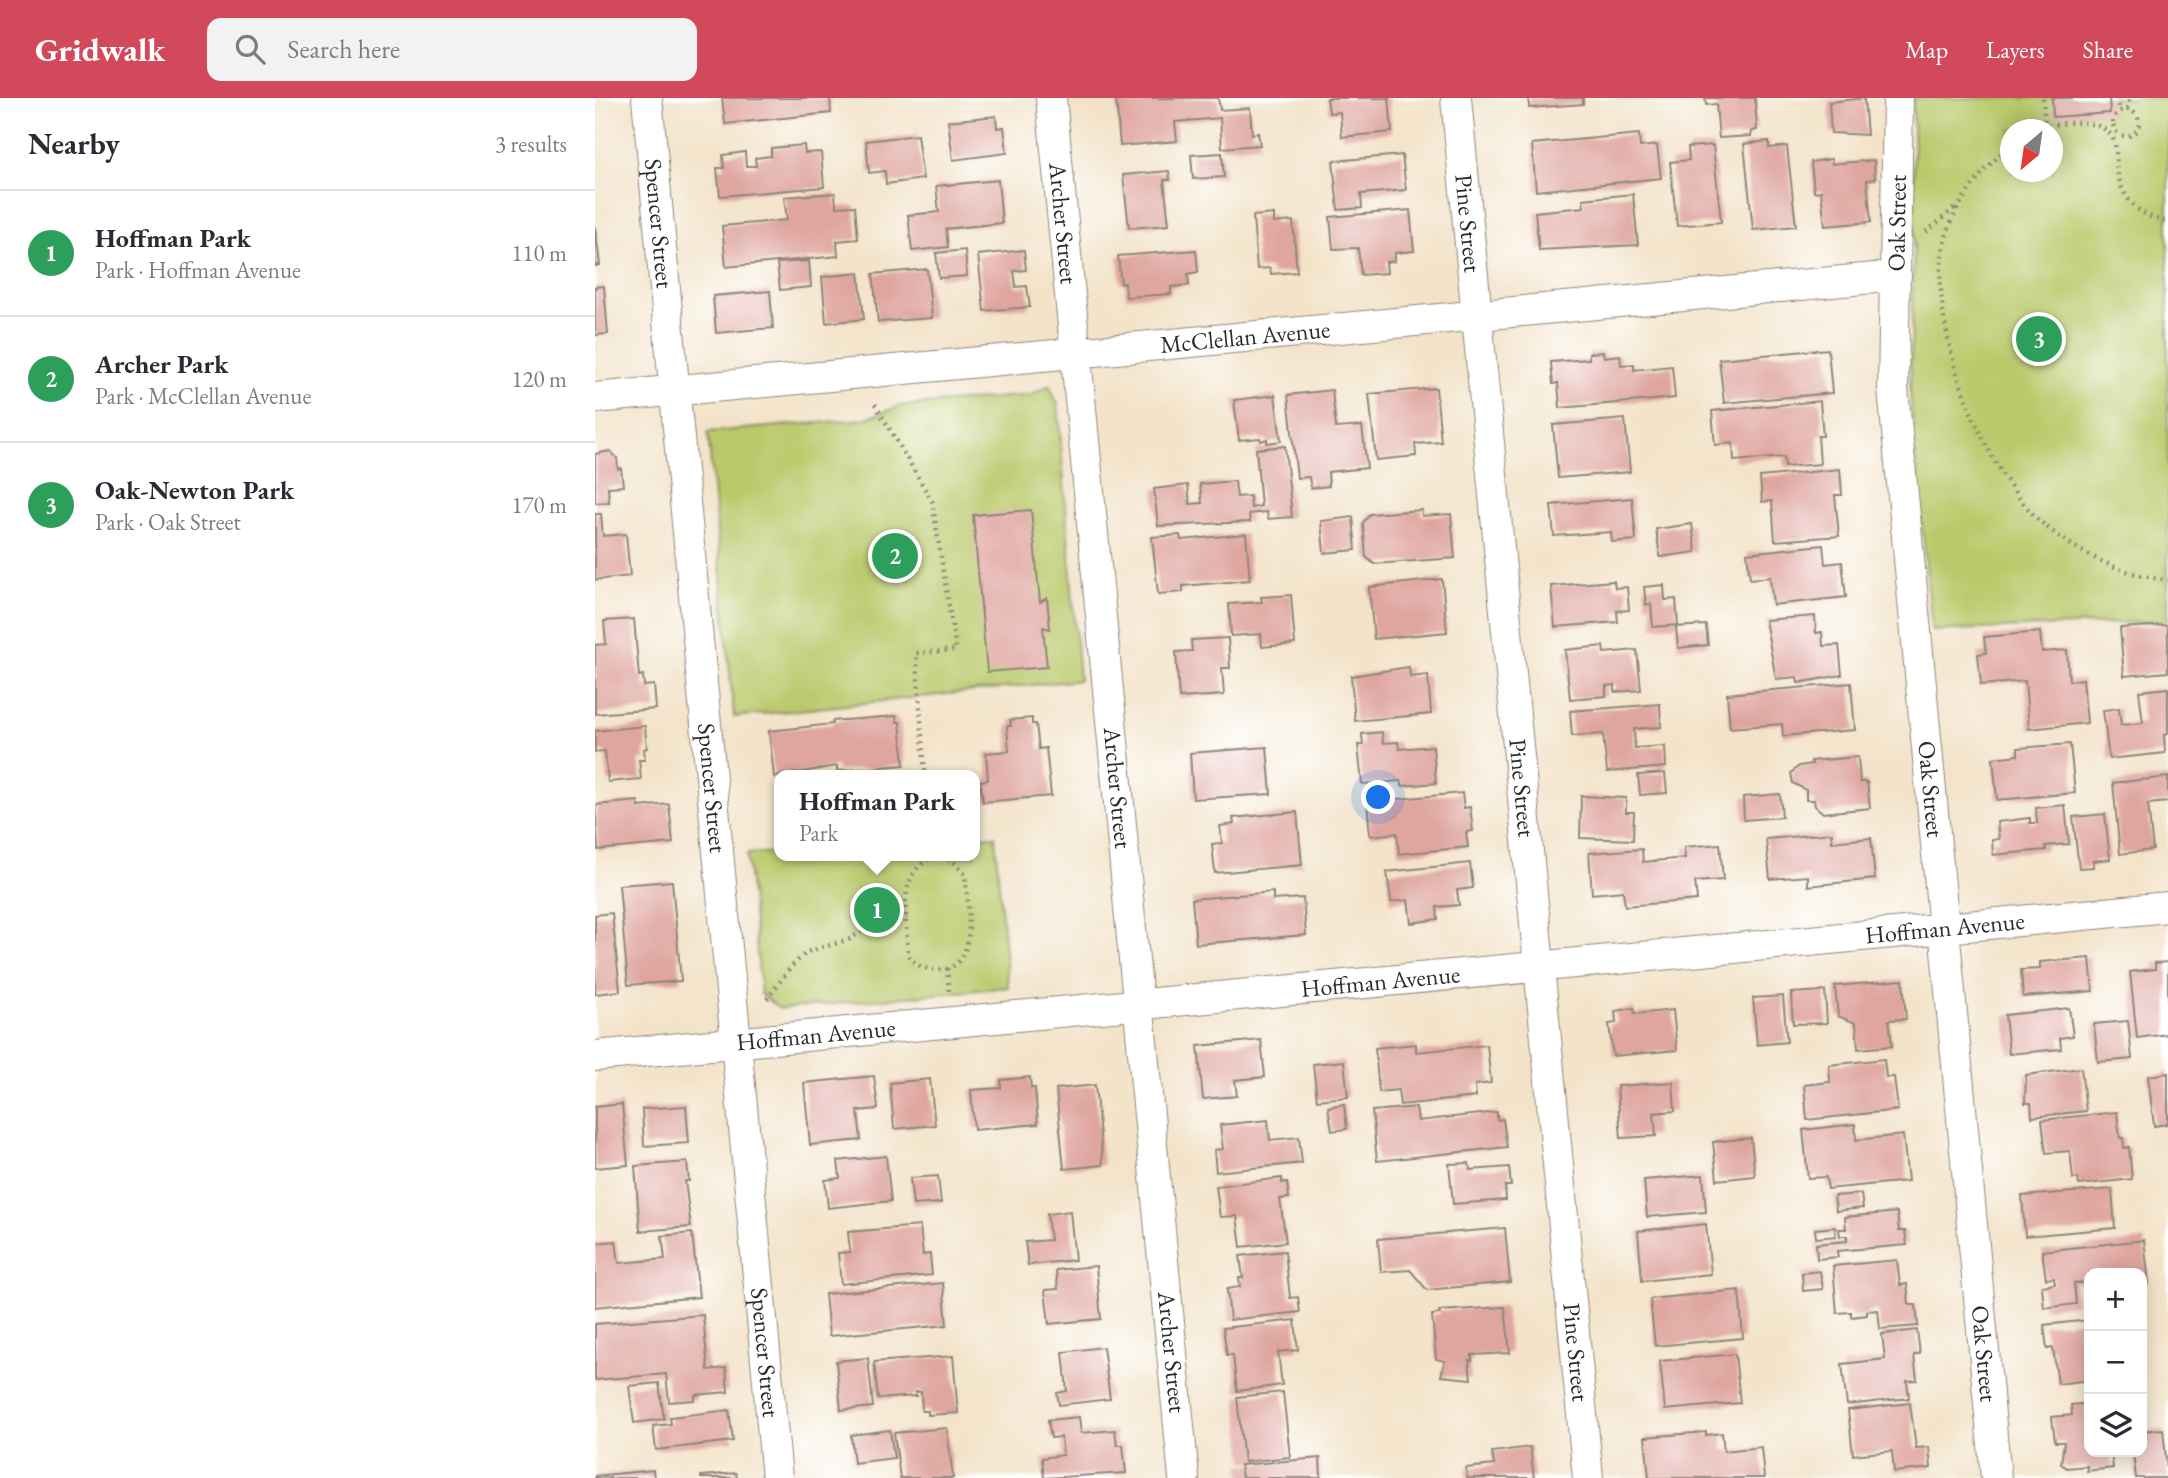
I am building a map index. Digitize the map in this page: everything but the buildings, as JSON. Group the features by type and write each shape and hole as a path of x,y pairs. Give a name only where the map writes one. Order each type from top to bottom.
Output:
{"street":[{"name":"Spencer Street","path":"647,98 776,1478"},
{"name":"Archer Street","path":"1051,98 1184,1478"},
{"name":"Pine Street","path":"1456,98 1588,1478"},
{"name":"Oak Street","path":"1898,98 1893,389 1996,1478"},
{"name":"McClellan Avenue","path":"595,398 1896,276"},
{"name":"Hoffman Avenue","path":"595,1056 2168,907"}],"path":[{"path":"2043,98 2044,119"},
{"path":"2118,98 2119,112"},
{"path":"2127,109 2130,98"},
{"path":"2063,125 2087,123 2127,136 2137,129 2137,117 2127,109"},
{"path":"2127,109 2119,112 2112,122 2119,186 2128,201 2141,212 2168,222"},
{"path":"1896,241 1914,239 1933,228 2000,157"},
{"path":"1962,200 1944,244 1941,304 1957,374 1980,430 2023,502 2047,527 2080,549 2132,575 2168,580"},
{"path":"875,404 932,501 956,650 916,653 925,770"},
{"path":"926,861 907,883 910,960 926,969 947,968 957,963 968,945 965,874 953,861"},
{"path":"767,999 791,967 807,952 850,939 872,925 907,916"},
{"path":"947,968 949,993"}],"green space":[{"path":"1913,98 2168,98 2168,621 1932,631 1910,393 1914,239"},
{"path":"1049,385 1058,405 1079,680 734,717 708,432 864,419 900,406 1031,395"},
{"path":"995,836 1008,987 779,1009 761,994 747,854 774,852 774,861 980,861 980,837"}],"place":[{"name":"Oak-Newton Park","path":"2039,339"},
{"name":"Archer Park","path":"895,556"},
{"name":"Hoffman Park","path":"877,910"}]}
